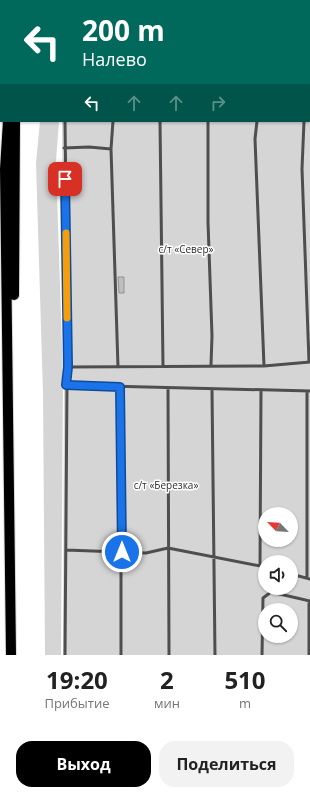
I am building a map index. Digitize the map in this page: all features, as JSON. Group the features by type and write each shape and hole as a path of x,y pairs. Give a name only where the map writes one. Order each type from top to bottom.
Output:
{"highway":[{"path":"8,122 5,169 11,655"},
{"path":"15,122 13,317 16,655"}],"lane":[{"path":"65,122 64,148 68,367 66,385 65,655"},
{"path":"113,122 111,150 118,367"},
{"path":"160,122 163,366"},
{"path":"208,122 208,222 212,336 211,365"},
{"path":"258,122 256,147 264,366"},
{"path":"68,367 211,365 264,366 309,362 302,169 304,122"},
{"path":"64,148 89,147 111,150"},
{"path":"66,385 212,390 308,391 309,578 298,576"},
{"path":"120,387 122,552 121,655"},
{"path":"168,388 168,655"},
{"path":"212,390 215,655"},
{"path":"260,555 261,391"},
{"path":"66,550 146,553 168,548 258,566"},
{"path":"262,655 264,598 271,592 310,601 309,655"}],"green space":[{"path":"40,122 59,122 56,161 63,379 61,655 45,655 43,393 36,163"},
{"path":"62,122 310,122 310,655 63,655 64,382"}],"building":[{"path":"118,277 124,277 124,293 119,293"}],"slow traffic":[{"path":"66,233 67,318"}],"route":[{"path":"65,179 68,367 66,385 120,387 122,552"}],"park label":[{"name":"с/т «Север»","path":"186,249"},
{"name":"с/т «Березка»","path":"166,485"}]}
